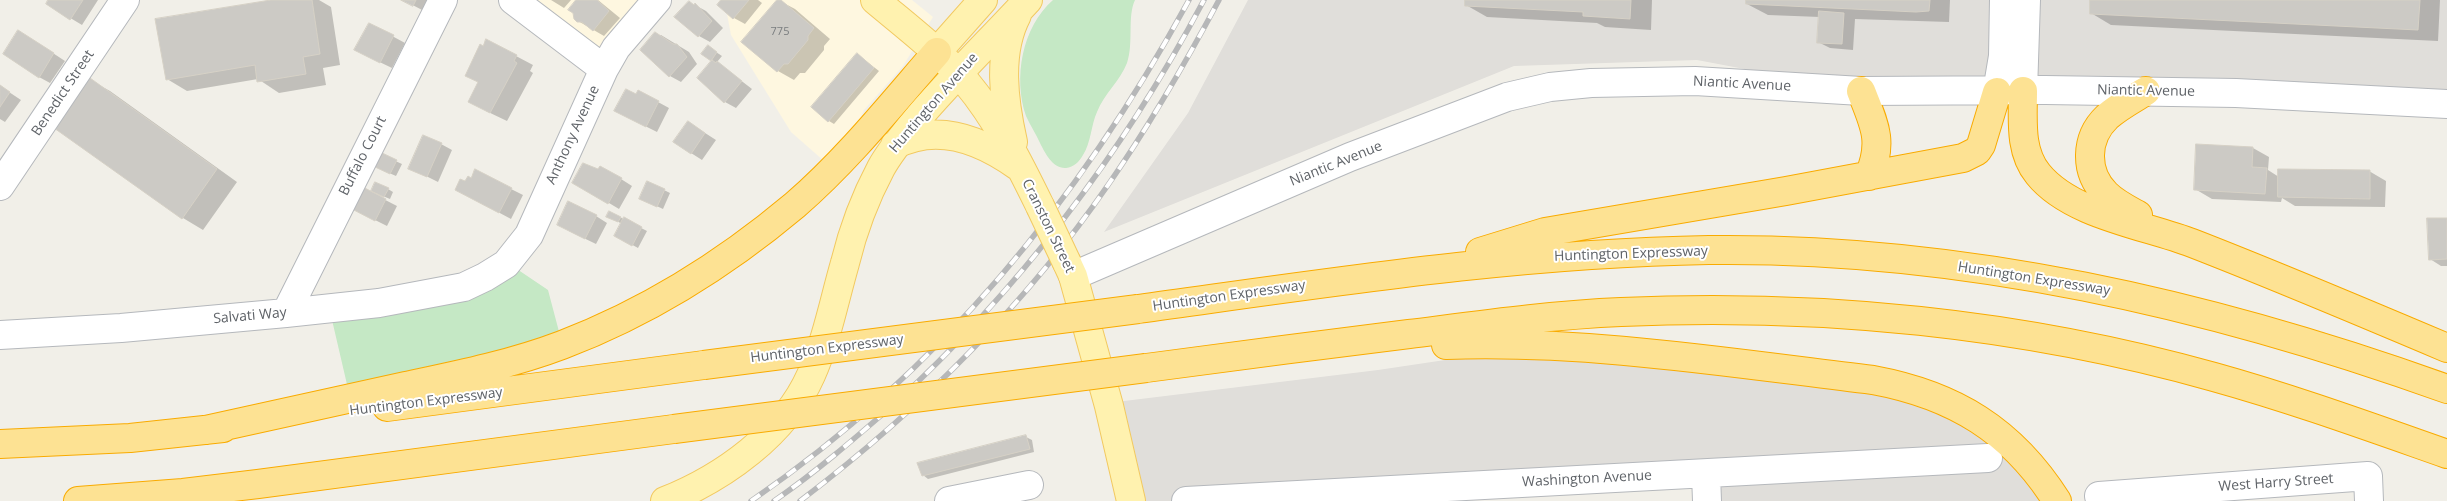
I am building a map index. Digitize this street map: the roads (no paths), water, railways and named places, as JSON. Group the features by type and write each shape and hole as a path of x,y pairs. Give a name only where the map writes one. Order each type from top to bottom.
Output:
{"highway":[{"path":"206,430 501,364 563,345 625,317 709,268 765,229 796,204 844,157 937,52"},
{"path":"1861,91 1876,128 1878,141 1877,155 1869,176"},
{"path":"1426,269 1545,232 1953,161 1977,151 2010,91"},
{"path":"2010,91 2033,167 2052,188 2070,199 2094,210 2190,243 2447,348"},
{"path":"2146,91 2116,110 2102,123 2091,144 2091,169 2098,185 2110,198 2190,243"},
{"name":"Huntington Expressway","path":"0,444 55,443 206,430 1138,309 1426,269 1558,256 1712,250 1862,256 1937,263 2065,282 2160,302 2302,340 2447,389"},
{"path":"78,501 183,493 1250,354 1491,324 1620,312 1768,312 1918,321 2065,342 2202,374 2282,397 2447,454"},
{"path":"1250,354 1444,345 1536,344 1873,380 1916,389 1934,396 1988,425 2020,453 2057,501"},
{"path":"0,437 55,443"},
{"path":"227,501 480,455"}],"main road":[{"name":"Cranston Street","path":"875,0 937,52 958,73 990,115 1020,167 1070,269 1109,406 1132,501"},
{"path":"937,52 979,4"},
{"path":"1020,167 1008,115 1005,68 1009,38 1024,4"},
{"name":"Huntington Avenue","path":"665,501 690,490 719,473 760,441 794,407 811,377 823,343 861,212 882,167 895,145 958,73 1024,4"},
{"path":"895,145 911,138 925,135 956,136 987,147 1020,167"}],"street":[{"name":"Benedict Street","path":"0,186 125,0"},
{"name":"Buffalo Court","path":"286,313 442,0"},
{"path":"513,0 604,69"},
{"name":"Anthony Avenue","path":"494,271 506,264 529,235 604,69 616,48 656,0"},
{"path":"2004,0 2003,56 2010,91"},
{"path":"2010,91 2026,0"},
{"name":"Niantic Avenue","path":"1070,269 1350,157 1507,97 1533,91 1591,83 1695,81 1861,91 2146,91 2236,93 2447,104"},
{"name":"Salvati Way","path":"0,335 121,328 379,303 464,286 494,271"},
{"name":"Washington Avenue","path":"1186,501 1988,458"},
{"path":"1706,474 1707,501"},
{"name":"West Harry Street","path":"2099,496 2368,476 2369,501"},
{"path":"949,501 1029,485"}],"railway":[{"path":"751,501 820,450 884,396 944,338 1000,277 1052,212 1101,144 1147,74 1189,0"},
{"path":"774,501 820,467 892,406 939,361 1026,266 1066,216 1139,112 1173,57 1204,0"},
{"path":"800,501 886,431 927,394 1004,315 1041,273 1108,185 1138,140 1180,71 1219,0"}]}
